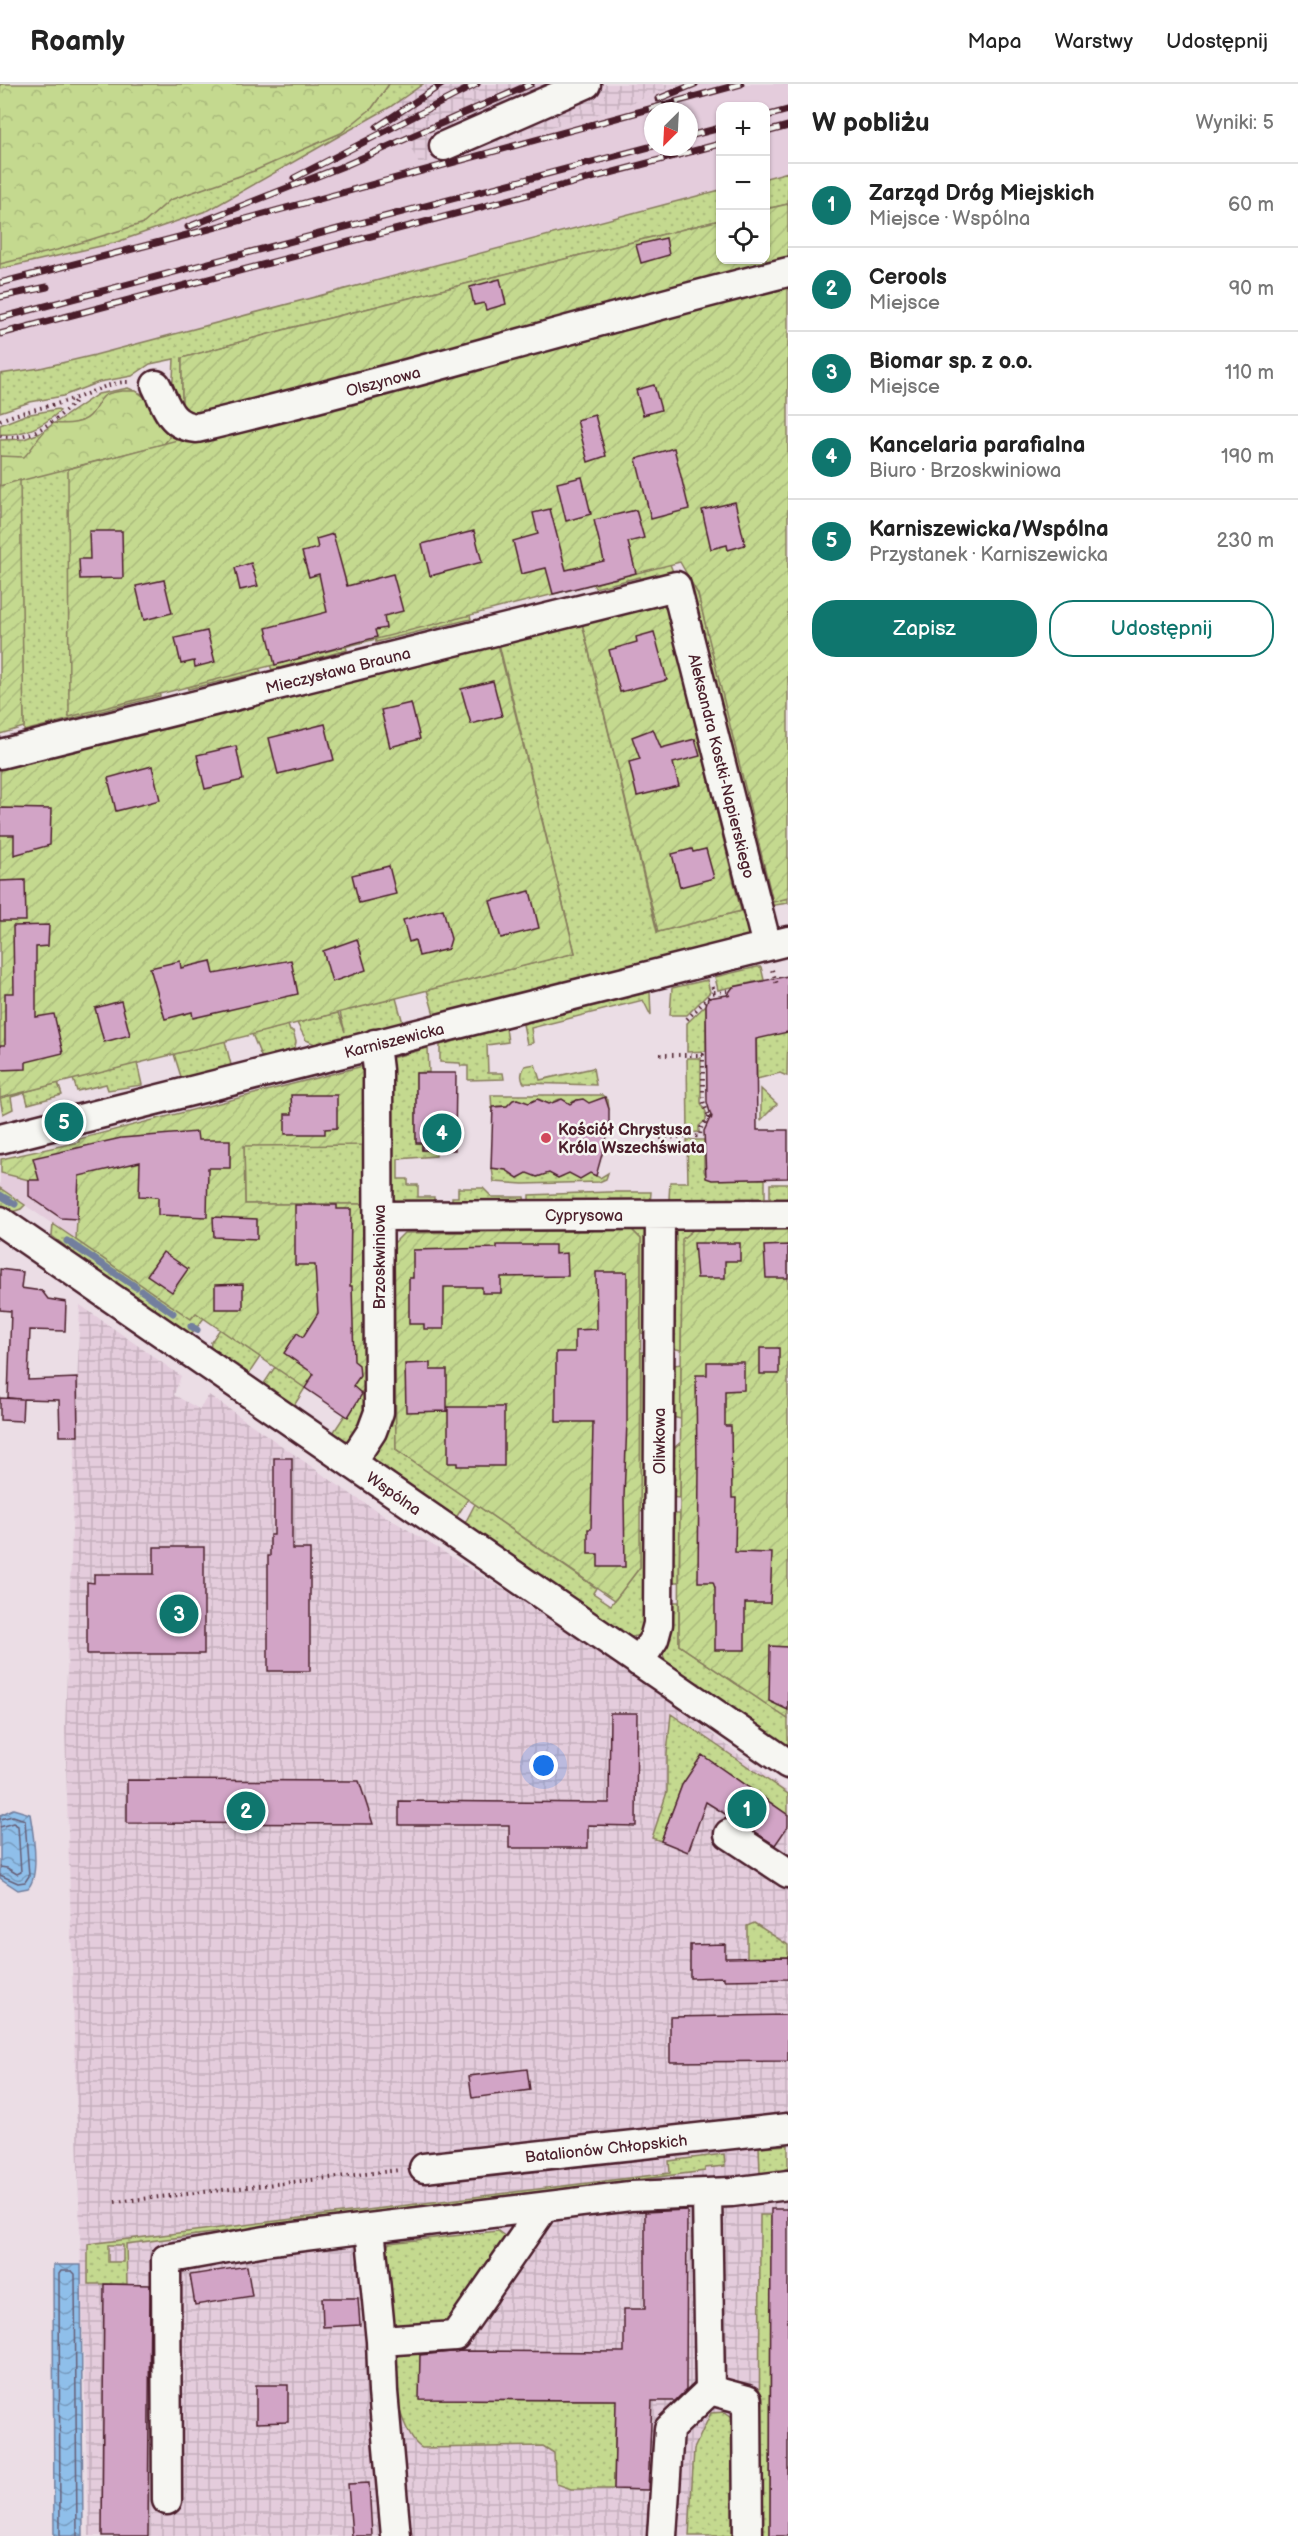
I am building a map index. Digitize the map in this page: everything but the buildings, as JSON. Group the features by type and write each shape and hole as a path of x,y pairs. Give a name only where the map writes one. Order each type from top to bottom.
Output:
{"street":[{"path":"444,146 586,84"},
{"name":"Olszynowa","path":"156,385 171,417 179,424 197,428 420,371 651,306 788,272"},
{"name":"Mieczysława Brauna","path":"0,754 676,586"},
{"name":"Aleksandra Kostki-Napierskiego","path":"676,586 778,944"},
{"name":"Karniszewicka","path":"0,1138 778,944"},
{"name":"Brzoskwiniowa","path":"351,1463 372,1431 379,1412 378,1070 375,1044"},
{"name":"Cyprysowa","path":"379,1216 788,1214"},
{"name":"Oliwkowa","path":"639,1662 654,1639 658,1624 660,1215"},
{"name":"Wspólna","path":"0,1221 788,1764"},
{"path":"729,1834 788,1873"},
{"name":"Batalionów Chłopskich","path":"424,2168 788,2128"},
{"path":"167,2500 166,2259 272,2240 630,2196 706,2193 788,2186"},
{"path":"662,2536 669,2429 710,2390 706,2193"},
{"path":"381,2341 455,2336 544,2207"},
{"path":"370,2228 396,2536"},
{"path":"710,2390 747,2400 748,2536"}],"path":[{"path":"0,420 19,412 78,398 122,382 156,385"},
{"path":"0,436 25,435 39,430 66,411 78,398"},
{"path":"710,975 714,992"},
{"path":"687,1019 714,992 728,991 729,999"},
{"path":"660,1055 703,1055 703,1101 712,1118 701,1128 700,1136 660,1138"},
{"path":"115,2202 424,2168"}],"shaded area":[{"path":"423,84 682,84 612,110 419,164 390,107"},
{"path":"682,84 788,84 788,204 770,208 770,102 716,102 716,221 182,358 0,396 0,249 341,133 390,107 420,164 612,110"},
{"path":"0,1173 29,1180 29,1196 61,1218 77,1219 76,1240 0,1188"},
{"path":"80,1305 181,1376 174,1395 199,1409 209,1395 355,1497 608,1654 788,1792 788,2536 89,2536 65,1728"}],"green space":[{"path":"0,84 389,84 372,108 341,133 254,171 170,200 144,223 57,250 0,264"},
{"path":"389,84 423,84 390,107 209,210 114,243 0,269 0,249 372,108"},
{"path":"788,172 788,204 770,208 770,177"},
{"path":"716,191 716,221 294,327 182,358 182,418 172,398 174,359 150,364 132,376 99,382 63,396 30,402 0,412 0,374 40,368"},
{"path":"788,204 788,264 602,314 593,307 578,310 577,321 503,341 495,335 485,338 481,347 182,418 182,358 294,327 716,221 716,264 770,264 770,208"},
{"path":"788,278 788,898 773,902 698,594 680,562 69,717 68,469"},
{"path":"128,388 151,398 192,437 69,716 159,693 160,696 24,731 19,480 0,486 0,440 24,439 40,433 98,394"},
{"path":"122,391 136,391 151,402 169,432 169,438 164,444 0,486 0,456 24,457 54,423 70,424 86,419 104,396"},
{"path":"58,409 60,411 32,429 25,432 0,434 0,425 25,415"},
{"path":"20,480 24,727 0,734 0,486"},
{"path":"670,564 673,572 641,582 640,577 595,588 593,584"},
{"path":"687,575 698,594 774,901 788,898 788,903 769,906 685,578"},
{"path":"665,600 691,677 684,679 665,602 582,623 657,932 741,911 713,795 720,794 754,928 749,937 435,1018 427,990 575,953 499,644"},
{"path":"665,601 741,911 658,932 582,623"},
{"path":"470,615 471,619 376,642 375,638"},
{"path":"498,644 575,953 0,1098 0,770"},
{"path":"346,646 347,650 272,670 270,665"},
{"path":"259,668 261,672 188,689 187,686"},
{"path":"761,967 764,980 718,990 715,977"},
{"path":"707,980 710,992 687,1015 670,1015 672,988"},
{"path":"650,992 651,1016 643,1000 531,1028 533,1043 527,1044 523,1024"},
{"path":"396,998 403,1023 319,1046 306,1040 297,1023 338,1013 345,1032 340,1012"},
{"path":"706,1005 706,1051 687,1052 687,1023"},
{"path":"756,1017 788,1032 787,1076 780,1073 757,1079"},
{"path":"288,1025 290,1031 293,1031 296,1042 294,1051 263,1061 252,1034"},
{"path":"506,1028 508,1042 487,1045 488,1073 503,1073 504,1079 468,1080 468,1066 461,1066 460,1063 440,1062 440,1045"},
{"path":"225,1041 232,1069 182,1080 174,1054"},
{"path":"428,1048 429,1072 416,1073 416,1142 422,1143 422,1150 436,1150 436,1156 398,1159 398,1179 408,1179 408,1185 418,1185 418,1197 434,1197 434,1207 400,1205 392,1197 388,1059"},
{"path":"687,1058 701,1058 701,1103 706,1112 706,1120 699,1126 699,1132 688,1133"},
{"path":"137,1063 142,1085 108,1090 106,1084 77,1091 73,1079"},
{"path":"535,1064 540,1080 593,1068 596,1085 524,1083 522,1074 525,1066"},
{"path":"363,1066 365,1145 244,1146 245,1204 364,1204 366,1385 362,1392 305,1388 196,1313 191,1319 76,1240 77,1219 47,1190 29,1180 1,1173 1,1159 79,1142 79,1139"},
{"path":"58,1083 62,1095 28,1104 25,1093 11,1097 13,1109 3,1114 0,1098"},
{"path":"761,1089 777,1104 761,1120"},
{"path":"491,1095 602,1095 608,1100 609,1110 604,1101 594,1106 577,1100 573,1106 560,1099 554,1101 553,1106 539,1099 534,1101 532,1106 517,1099 512,1101 510,1106 497,1106 492,1110"},
{"path":"364,1107 369,1109 369,1208 364,1204 245,1204 244,1145 364,1145"},
{"path":"687,1140 704,1140 704,1171 708,1178 765,1179 765,1198 770,1198 770,1184 788,1184 788,1204 675,1204 669,1199 670,1182 688,1182"},
{"path":"492,1168 510,1170 510,1174 517,1177 524,1170 538,1177 552,1171 553,1175 558,1178 566,1171 587,1171 600,1178 608,1173 606,1179 599,1182 523,1184 494,1182"},
{"path":"0,1188 25,1205 12,1212 0,1207"},
{"path":"458,1188 483,1188 492,1197 524,1197 525,1206 452,1207 452,1197 458,1197"},
{"path":"651,1192 650,1205 529,1205 529,1195"},
{"path":"788,1221 788,1229 693,1230 683,1239 681,1350 667,1347 669,1237 676,1225"},
{"path":"53,1224 191,1318 196,1312 204,1318 189,1338 69,1255 65,1246 52,1236"},
{"path":"510,1224 646,1226 653,1334 641,1333 641,1239 632,1230 513,1232 510,1231"},
{"path":"788,1229 788,1719 679,1645 682,1239 693,1230"},
{"path":"632,1230 641,1239 640,1567 615,1600 396,1450 394,1243 404,1233"},
{"path":"220,1329 260,1357 246,1378 210,1352 211,1342"},
{"path":"641,1352 652,1352 652,1509 640,1512"},
{"path":"681,1364 681,1419 667,1416 667,1366"},
{"path":"275,1367 305,1388 292,1409 261,1388"},
{"path":"395,1371 396,1450 468,1499 454,1521 373,1462 372,1456 389,1377"},
{"path":"366,1385 370,1414 348,1442 343,1443 331,1436 345,1415 348,1416"},
{"path":"681,1442 680,1498 667,1497 666,1455"},
{"path":"475,1504 596,1588 593,1593 611,1605 640,1567 639,1529 651,1533 651,1610 640,1635 628,1638 463,1527"},
{"path":"666,1514 680,1514 679,1582 666,1582"},
{"path":"665,1602 679,1602 679,1645 788,1719 788,1750 669,1668 663,1655"},
{"path":"671,1714 788,1794 788,1815 702,1755 682,1785 661,1841 652,1838 667,1792 667,1754"},
{"path":"754,1923 788,1945 788,1957 747,1958 747,1926"},
{"path":"788,2145 788,2168 770,2175 760,2173 759,2147"},
{"path":"724,2154 725,2166 705,2168 705,2171 126,2244 127,2284 88,2284 88,2244 670,2173 669,2161","holes":["108,2245 123,2245 123,2262 108,2262"]},
{"path":"760,2215 771,2215 770,2536 759,2536"},
{"path":"498,2231 506,2237 503,2244 444,2326 399,2328 391,2319 386,2250 389,2243"},
{"path":"420,2351 420,2399 621,2400 616,2407 614,2489 571,2489 557,2484 554,2453 543,2446 422,2448 412,2438 404,2422 394,2385 394,2352"},
{"path":"725,2412 735,2419 732,2536 689,2536 694,2449 711,2413"}],"water":[{"path":"13,1809 30,1814 35,1853 32,1882 28,1888 18,1890 0,1878 0,1815"},
{"path":"53,2265 81,2265 83,2536 54,2536"}],"waterway":[{"path":"0,1195 15,1204"},
{"path":"67,1241 136,1287"},
{"path":"142,1291 173,1313"},
{"path":"191,1326 197,1330"}],"railway":[{"path":"377,127 442,84"},
{"path":"294,178 477,84"},
{"path":"188,227 346,165 531,84"},
{"path":"658,99 695,84"},
{"path":"0,283 187,235 741,84"},
{"path":"770,115 788,110"},
{"path":"770,131 788,126"},
{"path":"698,134 716,129"},
{"path":"0,334 716,145"},
{"path":"0,318 644,148"},
{"path":"0,297 47,287"}],"place":[{"name":"Karniszewicka/Wspólna","path":"64,1122"},
{"name":"Kancelaria parafialna","path":"442,1133"},
{"name":"Kościół Chrystusa Króla Wszechświata","path":"546,1138"},
{"name":"Biomar sp. z o.o.","path":"179,1614"},
{"name":"Zarząd Dróg Miejskich","path":"747,1809"},
{"name":"Cerools","path":"246,1811"}]}
